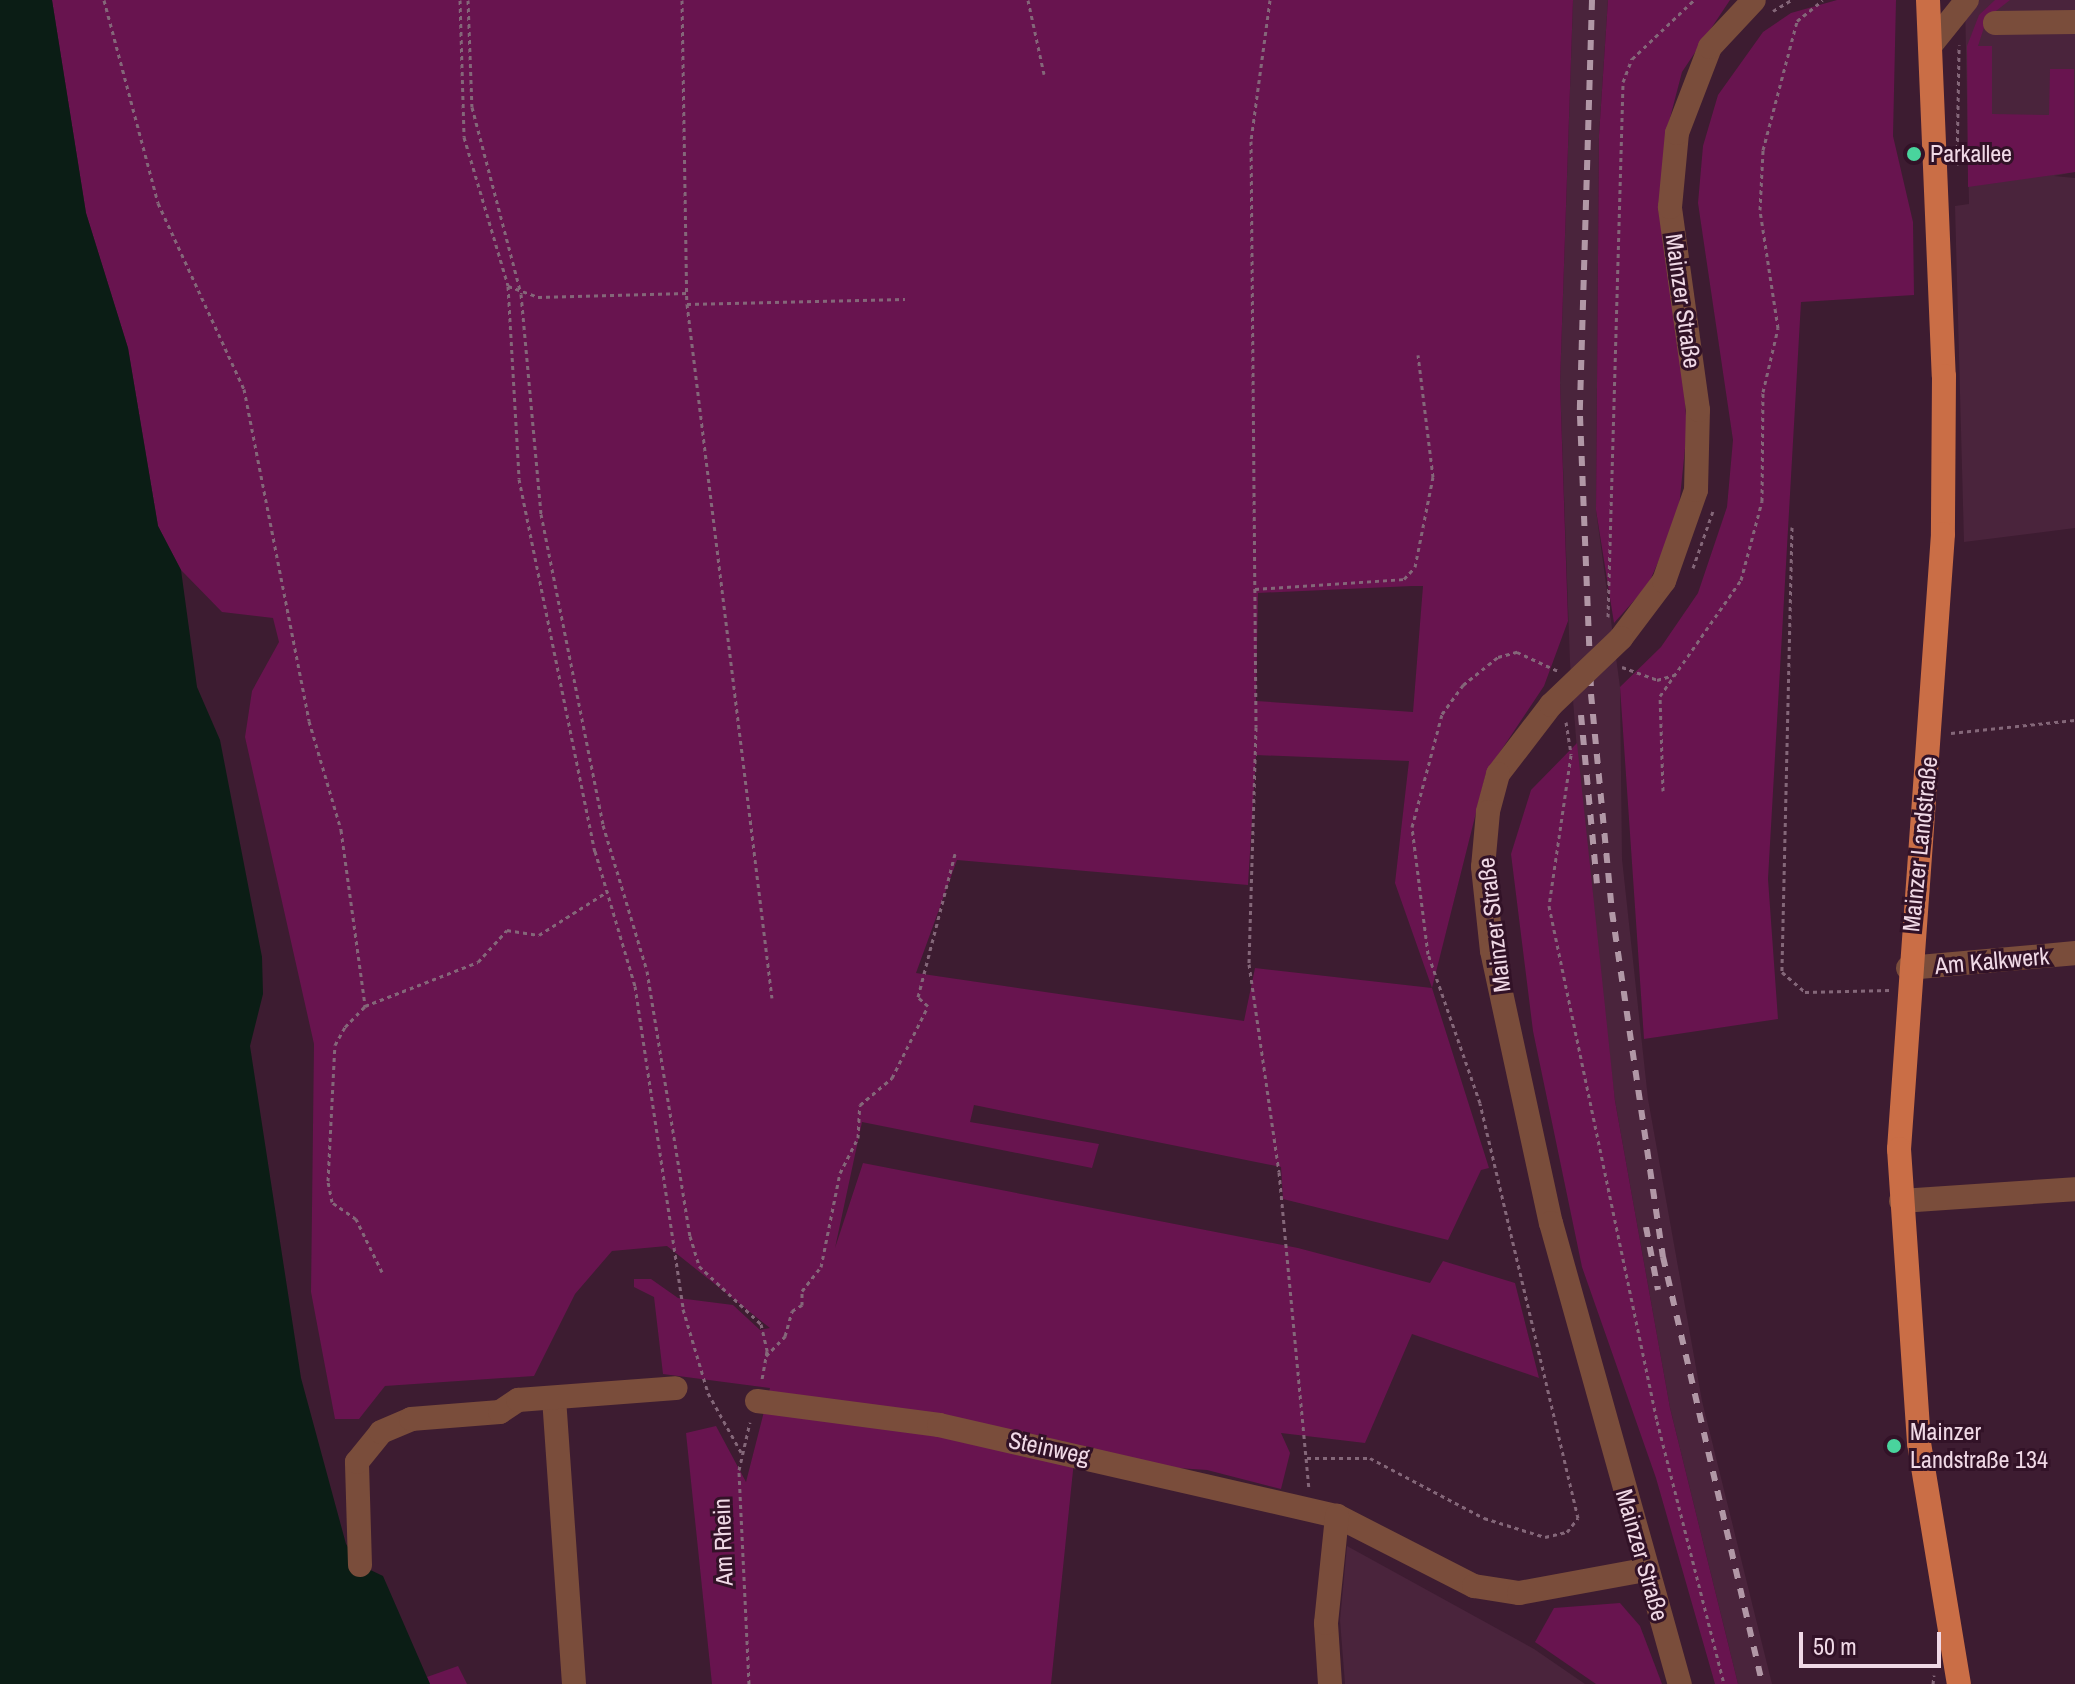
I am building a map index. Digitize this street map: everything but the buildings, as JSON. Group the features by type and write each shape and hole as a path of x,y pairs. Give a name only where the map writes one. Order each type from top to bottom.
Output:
{"main road":[{"name":"Mainzer Landstraße","path":"1928,0 1943,534 1907,979 1901,1201 1926,1501 1959,1684"}],"street":[{"name":"Mainzer Straße","path":"1680,1684 1644,1570 1551,1223 1486,895 1485,839 1498,774 1558,700 1617,642 1664,581 1696,490 1698,410 1670,207 1677,133 1710,47 1754,0"},
{"path":"1930,46 1967,0"},
{"path":"1995,23 2075,22"},
{"name":"Am Kalkwerk","path":"1907,979 2075,953"},
{"path":"1901,1201 2075,1189"},
{"path":"360,1565 357,1462 381,1432 411,1419 500,1412 518,1400 676,1388"},
{"path":"554,1398 574,1684"},
{"name":"Steinweg","path":"757,1401 939,1425 1306,1508 1337,1516 1474,1586 1519,1593 1644,1570"},
{"path":"1330,1684 1326,1623 1337,1516"}],"path":[{"path":"104,0 158,203 244,389 309,721 341,830 365,1006"},
{"path":"460,0 464,137 508,286 519,479 608,891 635,986 690,1339 708,1393 741,1452"},
{"path":"468,0 472,107 521,294 541,514 603,825 647,971 690,1236 699,1266 761,1324 766,1356"},
{"path":"682,0 687,304 772,998"},
{"path":"1028,0 1044,74"},
{"path":"1270,0 1251,141 1255,589 1249,964 1307,1458 1306,1508"},
{"path":"1674,675 1657,680 1629,673 1617,642 1612,274 1623,82 1632,59 1694,0"},
{"path":"1663,791 1657,721 1674,675 1722,612 1756,532 1763,392 1778,328 1760,210 1763,150 1797,21 1823,0"},
{"path":"1953,172 1960,159 1962,34"},
{"path":"508,286 521,294 687,293"},
{"path":"687,304 905,299"},
{"path":"1255,589 1404,579 1415,567 1433,477 1418,355"},
{"path":"1792,527 1782,972 1805,992 1907,979"},
{"path":"1307,1458 1370,1458 1484,1518 1545,1537 1567,1532 1578,1518 1480,1103 1428,954 1412,827 1442,714 1463,685 1498,657 1517,652 1557,668 1558,700 1571,755 1549,906 1657,1421 1724,1684"},
{"path":"1951,733 2075,720"},
{"path":"766,1356 785,1336 792,1311 802,1305 802,1291 821,1267 840,1173 858,1138 860,1105 892,1078 928,1006 918,997 955,854"},
{"path":"382,1272 356,1219 332,1202 328,1181 335,1045 365,1006 456,974 478,962 497,935 539,935 608,891"},
{"name":"Am Rhein","path":"749,1684 741,1452 757,1401 766,1356"},
{"path":"1933,1684 1934,1675"}],"shaded area":[{"path":"0,0 52,0 86,213 128,348 158,526 181,570 197,687 220,740 262,957 263,994 250,1046 301,1378 346,1544 360,1565 383,1576 430,1684 0,1684"},
{"path":"52,0 1573,0 1560,383 1568,621 1544,686 1486,773 1432,988 1489,1168 1481,1170 1448,1240 1283,1199 1281,1167 974,1105 970,1122 1099,1144 1092,1168 862,1122 835,1248 863,1163 1298,1248 1430,1283 1443,1261 1515,1283 1539,1378 1412,1334 1365,1443 1281,1433 1290,1453 1281,1489 1207,1470 1074,1461 1051,1684 712,1684 686,1433 716,1426 746,1482 770,1388 663,1374 654,1297 634,1287 634,1279 651,1279 678,1298 733,1305 760,1330 770,1328 667,1246 612,1251 575,1294 534,1376 385,1386 359,1419 335,1419 311,1292 314,1044 245,737 252,691 279,642 273,618 222,612 181,570 158,526 128,348 86,213","holes":["1423,586 1413,712 1256,701 1258,593","1256,755 1409,761 1395,883 1432,988 1255,968 1244,1021 916,973 957,860 1248,885"]},
{"path":"1573,0 1608,0 1599,135 1596,510 1620,687 1622,859 1648,1099 1702,1401 1772,1684 1738,1684 1670,1408 1615,1101 1587,877 1570,662 1560,383"},
{"path":"1608,0 1730,0 1682,72 1665,137 1687,429 1678,517 1648,585 1614,623 1596,510 1599,135"},
{"path":"1837,0 1896,0 1893,136 1913,222 1914,295 1801,302 1768,879 1778,1019 1644,1039 1620,687 1661,647 1698,593 1727,507 1733,440 1698,203 1703,146 1718,95 1763,32 1791,13"},
{"path":"1965,0 2075,0 2075,172 2054,176 2075,178 2075,528 1964,542 1955,206 1969,204"},
{"path":"1995,0 2010,0 1987,18 1978,46 1992,46 1992,114 2049,115 2050,69 2074,69 2075,172 1968,187 1967,46 1979,15"},
{"path":"1577,743 1615,1101 1670,1408 1738,1684 1715,1684 1656,1478 1582,1267 1533,1031 1511,854 1531,790"},
{"path":"1347,1546 1534,1649 1585,1684 1345,1684 1340,1620"},
{"path":"1620,1603 1640,1626 1662,1684 1596,1684 1535,1642 1554,1608"},
{"path":"458,1666 467,1684 430,1684 427,1677"}],"railway":[{"path":"1592,0 1580,416 1591,694 1612,912 1663,1257 1762,1684"},
{"path":"1581,715 1597,883"},
{"path":"1646,1227 1658,1290"}],"place":[{"name":"Parkallee","path":"1914,154"},
{"name":"Mainzer Landstraße 134","path":"1894,1446"}]}
